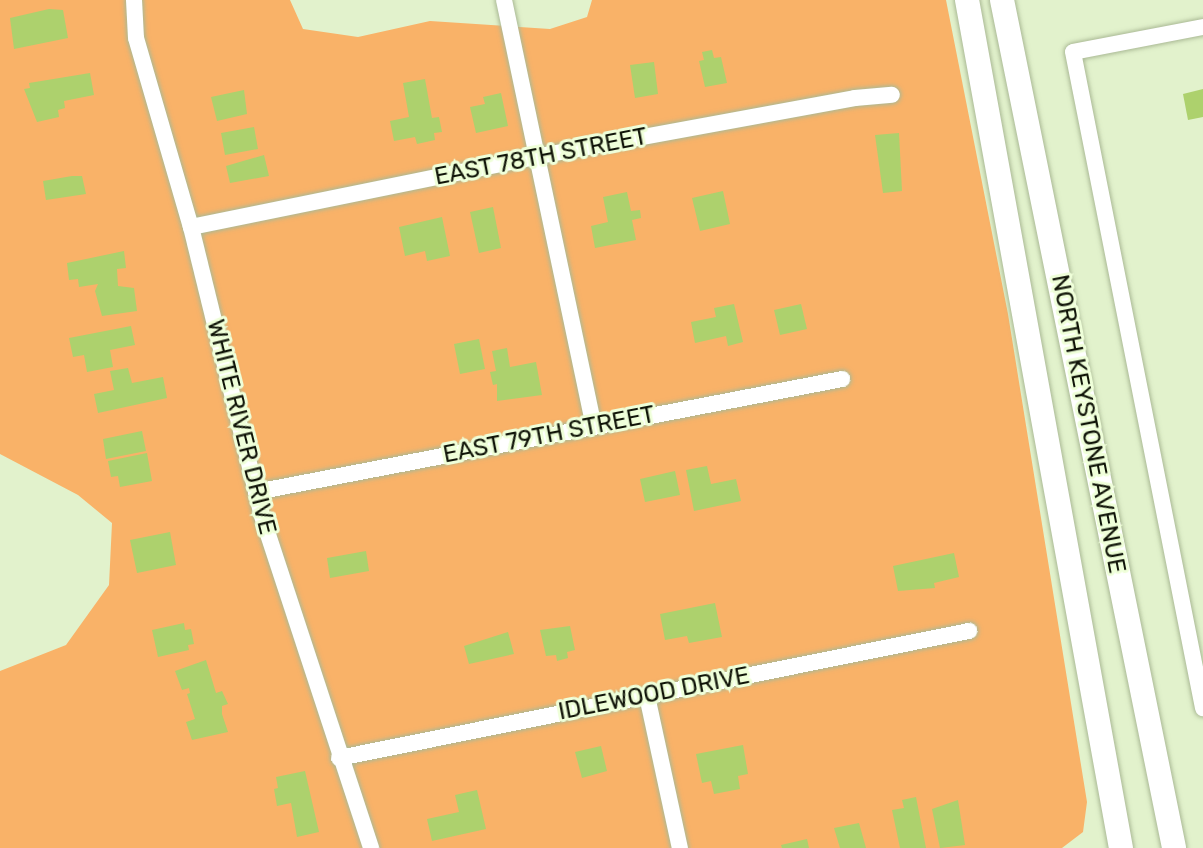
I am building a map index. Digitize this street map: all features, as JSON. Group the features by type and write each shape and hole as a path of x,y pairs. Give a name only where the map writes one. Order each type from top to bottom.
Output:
{"main road":[{"name":"NORTH KEYSTONE AVENUE","path":"967,0 1121,848"},
{"name":"NORTH KEYSTONE AVENUE","path":"1002,0 1174,848"}],"street":[{"name":"WHITE RIVER DRIVE","path":"134,0 136,38 191,227 256,492 339,758 371,848"},
{"path":"504,0 534,157 594,426"},
{"path":"1203,27 1073,52 1203,708"},
{"name":"EAST 78TH STREET","path":"191,227 534,157 855,98 892,95"},
{"name":"EAST 79TH STREET","path":"256,492 842,379"},
{"name":"IDLEWOOD DRIVE","path":"339,758 969,631"},
{"path":"647,696 680,848"}],"shaded area":[{"path":"0,0 290,0 303,29 358,37 430,21 550,29 587,17 592,0 946,0 1008,314 1087,802 1083,832 1062,848 0,848 0,671 66,645 109,585 112,523 78,495 0,454"}],"building":[{"path":"49,9 63,10 68,38 14,49 10,18"},
{"path":"712,50 714,58 721,57 727,83 705,87 699,61 704,60 702,52"},
{"path":"654,62 658,94 635,98 630,65"},
{"path":"90,73 94,95 64,101 65,108 58,110 59,117 37,122 24,89 30,88 29,83"},
{"path":"425,79 432,118 439,117 442,132 434,133 435,140 417,144 415,137 394,141 390,121 409,117 403,83"},
{"path":"1203,89 1203,117 1188,120 1183,94"},
{"path":"244,90 247,114 217,121 211,97"},
{"path":"501,93 508,126 476,133 470,107 485,104 483,97"},
{"path":"254,127 258,149 225,155 221,133"},
{"path":"899,133 902,191 883,193 875,135"},
{"path":"264,155 269,176 230,183 226,166"},
{"path":"82,176 86,194 46,200 43,181"},
{"path":"723,191 730,224 700,231 692,198"},
{"path":"627,192 631,211 640,210 641,218 632,220 636,240 595,248 591,226 608,222 603,197"},
{"path":"493,207 501,248 479,253 470,212"},
{"path":"442,217 450,256 427,261 425,251 405,256 399,227"},
{"path":"124,251 126,268 117,269 118,286 134,288 137,311 102,316 95,291 98,284 79,287 78,279 69,280 67,263"},
{"path":"734,304 743,342 728,346 726,336 695,343 691,322 716,317 714,308"},
{"path":"801,304 807,329 780,335 774,310"},
{"path":"131,326 135,345 110,350 113,367 87,372 84,355 73,357 69,338"},
{"path":"479,339 485,369 460,374 454,344"},
{"path":"507,348 510,367 536,362 542,395 497,401 497,384 493,385 490,372 496,371 492,351"},
{"path":"128,368 132,383 163,377 167,398 98,413 94,394 114,390 110,371"},
{"path":"142,431 146,451 106,459 103,439"},
{"path":"147,453 152,481 120,487 118,476 111,477 108,461"},
{"path":"707,466 711,484 736,479 741,501 694,511 686,470"},
{"path":"675,471 680,495 645,502 640,479"},
{"path":"170,532 176,565 137,573 130,540"},
{"path":"366,551 369,571 330,578 327,558"},
{"path":"954,553 959,577 934,583 935,588 898,591 893,566"},
{"path":"715,603 722,637 689,643 687,636 665,640 660,614"},
{"path":"184,623 185,630 191,629 194,644 188,645 189,650 158,657 152,630"},
{"path":"570,626 575,650 567,652 568,658 557,661 556,655 546,656 540,630"},
{"path":"508,632 514,654 469,664 464,646"},
{"path":"206,660 216,693 222,691 228,704 222,706 222,714 228,732 192,740 186,722 195,719 187,694 190,693 189,688 182,690 175,671"},
{"path":"743,745 748,774 738,776 740,789 714,794 711,781 702,783 696,754"},
{"path":"601,746 607,771 582,778 575,752"},
{"path":"305,771 319,832 297,837 291,803 277,806 274,789 278,788 276,777"},
{"path":"477,790 486,829 432,841 427,819 459,812 455,795"},
{"path":"916,797 926,848 900,848 892,810 904,808 902,800"},
{"path":"958,800 965,845 940,848 932,809"},
{"path":"859,823 866,848 840,848 834,828"},
{"path":"807,839 809,848 782,848 781,845"}]}
